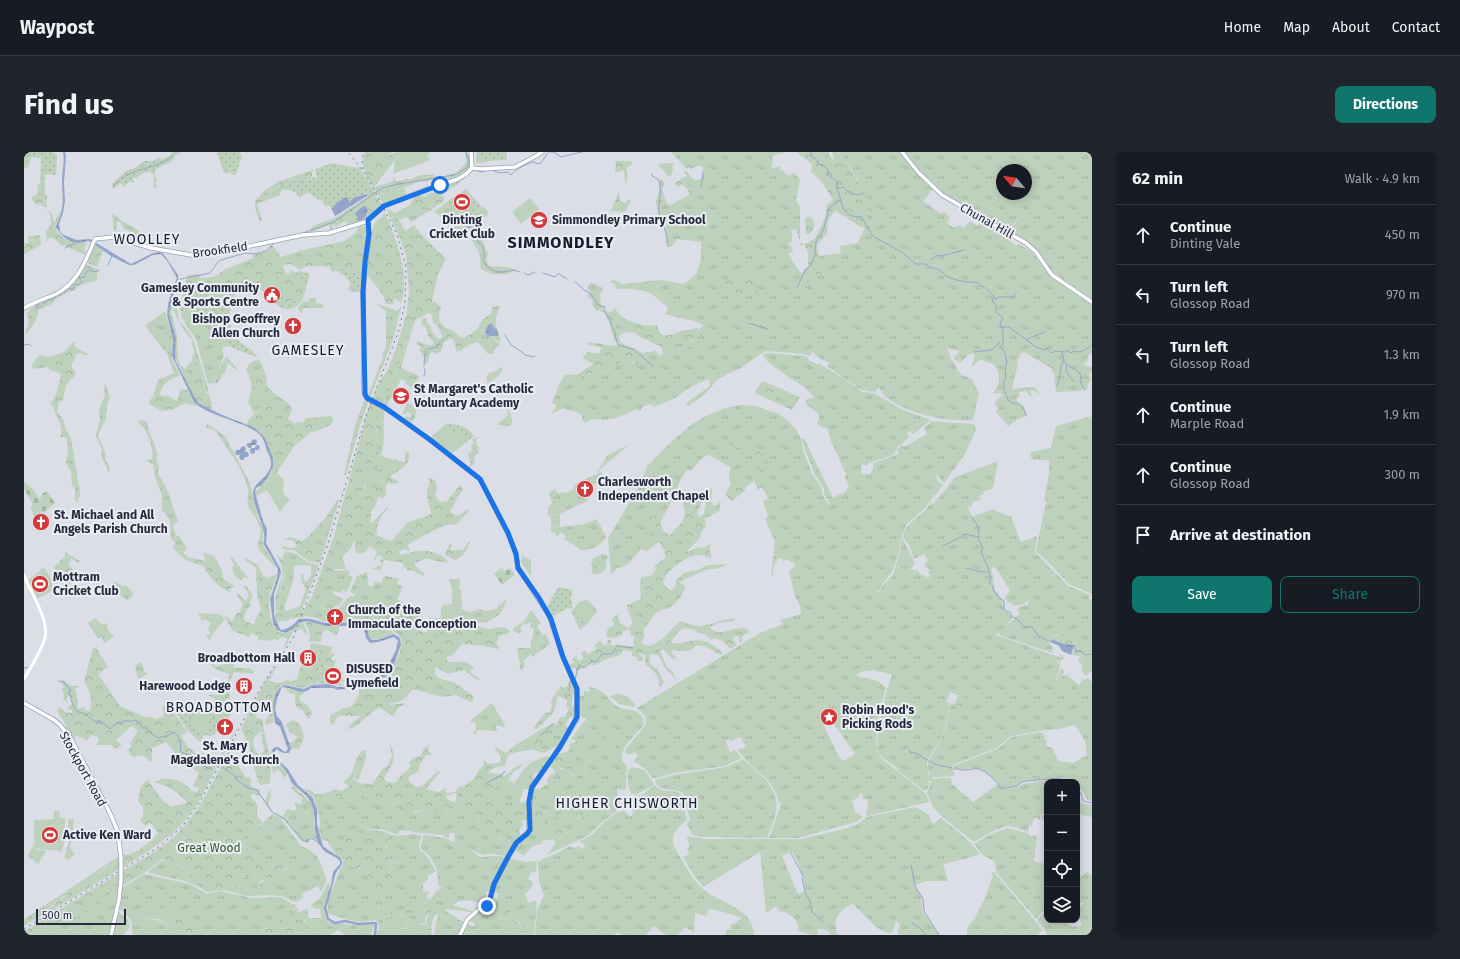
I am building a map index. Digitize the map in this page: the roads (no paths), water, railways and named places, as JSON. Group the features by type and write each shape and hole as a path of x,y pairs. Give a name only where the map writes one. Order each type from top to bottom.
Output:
{"main road":[{"path":"460,935 467,920 478,910 488,906 494,884 508,857 516,843 530,830 529,801 532,787 560,747 577,719 577,690 563,657 551,619 539,598 518,568 516,554 504,525 480,479 429,439 384,407 366,397 364,391 365,355 363,292 369,234 368,220 384,206 453,181 466,174 472,168 471,152"},
{"path":"472,168 481,169 515,167 542,152"},
{"name":"Chunal Hill","path":"902,152 911,165 938,192 950,201 1026,243 1036,252 1052,275 1092,302"},
{"name":"Brookfield","path":"24,308 60,292 73,281 80,272 94,241 114,237 151,248 187,255 210,254 303,235 329,234 368,220"},
{"path":"24,575 44,618 46,628 42,646 24,680"},
{"name":"Stockport Road","path":"24,704 60,725 74,743 84,767 109,814 117,833"},
{"name":"Stockport Road","path":"24,704 59,726 68,738 78,753 103,799 117,833 120,844 121,880 119,900 111,935"}],"water":[{"path":"63,152 65,152 66,155 64,183 65,201 59,224 62,234 76,240 90,239 131,264 153,253 161,252 165,256 178,275 179,284 173,296 169,314 176,338 175,360 198,403 220,414 255,428 265,438 273,458 273,467 268,477 262,485 256,488 255,492 263,521 267,529 266,543 280,568 281,573 274,594 274,615 281,630 289,627 299,619 306,618 326,623 351,622 364,625 370,639 373,640 394,634 400,638 401,645 394,664 386,676 379,680 338,690 333,688 311,688 307,691 301,692 282,687 277,699 275,709 277,716 282,722 291,749 289,753 283,753 276,749 274,753 278,760 287,768 298,785 312,797 317,809 317,824 323,846 340,857 342,861 342,865 336,873 330,895 327,894 331,886 333,872 340,864 340,861 336,857 325,852 321,847 316,836 312,804 292,783 287,773 274,756 272,750 275,747 278,747 285,752 288,749 280,727 275,723 274,702 275,696 280,688 284,685 304,689 312,685 329,684 338,687 345,687 370,680 381,674 389,664 396,650 398,641 394,637 370,643 366,638 364,629 356,626 326,626 307,621 299,623 293,629 285,633 277,630 273,623 270,599 277,578 278,569 263,543 264,533 255,506 253,493 256,486 268,472 271,463 263,439 257,432 249,427 210,412 194,402 172,356 173,340 167,315 172,290 177,278 168,262 161,254 153,255 134,265 129,265 113,257 89,241 80,243 73,242 63,236 58,230 56,227 61,214 63,196"},
{"path":"367,194 367,196 335,216 331,208 334,207 336,203 346,197 348,198 349,202 355,197"},
{"path":"365,206 368,210 365,217 359,221 355,213"},
{"path":"492,323 493,327 498,331 498,336 488,337 486,328"},
{"path":"255,439 257,441 256,445 252,445 251,448 246,445"},
{"path":"256,445 259,445 260,448 255,450 255,453 252,454 250,452 251,448 255,448"},
{"path":"244,446 246,448 245,452 248,452 249,455 241,460 239,458 240,455 236,455 235,452"},
{"path":"1054,640 1064,644 1074,645 1071,655 1062,651 1059,646 1048,641"}],"waterway":[{"path":"303,233 334,222 382,188 454,175 467,168 469,160 466,152"},
{"path":"554,152 561,157 582,152"},
{"path":"810,152 817,160 818,164 823,165 828,170 828,175 838,182 836,187 843,207 849,215 861,216 872,235 900,251 916,264 925,264 940,270 946,276 956,280 976,282 986,289 994,296 992,300 996,306 996,312 1003,318 1000,323 1001,327 1009,327 1036,347 1044,350 1047,348 1051,353 1056,351 1065,352 1068,350 1071,353 1073,351 1081,351 1092,345"},
{"path":"488,170 499,173 508,172 511,175 528,164 535,162 537,164 541,163 548,153"},
{"path":"123,178 133,172 166,161 172,155"},
{"path":"474,170 481,172 485,171"},
{"path":"701,187 703,173"},
{"path":"652,174 652,176 658,179 658,181"},
{"path":"114,185 119,181"},
{"path":"659,182 661,189 659,211 666,234 667,243"},
{"path":"837,187 843,187 855,195 864,193"},
{"path":"797,287 805,271 811,265 815,255 816,241 820,237 824,228 829,208 840,200"},
{"path":"465,227 472,227 471,229 473,230 478,242 482,245 485,257 483,259 487,267 499,272 513,270 520,272"},
{"path":"178,282 181,279 210,273 221,260 245,253 254,254 266,251 275,242"},
{"path":"65,248 75,244"},
{"path":"931,260 938,255 941,256 964,250"},
{"path":"108,265 112,256"},
{"path":"68,288 74,290 74,285 80,284 82,281 79,278 85,277 85,273 90,270 95,272 99,270"},
{"path":"524,273 528,275 535,272"},
{"path":"543,273 555,277 558,274"},
{"path":"559,274 567,279"},
{"path":"575,282 590,293 598,305 605,307"},
{"path":"62,292 66,292 66,289"},
{"path":"56,295 61,295 61,293"},
{"path":"994,298 1013,297 1016,293"},
{"path":"36,309 39,302 44,303 48,300 53,300 53,297"},
{"path":"605,310 604,311 609,318 614,332 616,333 615,335 618,345 633,349 653,366"},
{"path":"748,323 768,329"},
{"path":"1027,339 1045,332"},
{"path":"1003,333 1003,344 1001,347 1005,353 1007,362 1004,390 1008,400 1021,406 1026,415"},
{"path":"505,335 511,345 522,352"},
{"path":"429,349 437,347 443,339"},
{"path":"974,352 992,350 1000,342"},
{"path":"24,345 29,344 31,346"},
{"path":"424,366 425,352 428,349"},
{"path":"522,352 525,355 535,356"},
{"path":"1062,352 1066,364 1080,374 1082,387 1084,389"},
{"path":"1057,386 1061,366 1064,360"},
{"path":"1066,365 1067,373 1074,382"},
{"path":"424,376 425,370"},
{"path":"972,517 978,527 979,536"},
{"path":"943,546 963,536 964,534 979,537 978,539 983,548 981,551 990,574 990,583 999,598 1004,601 1004,609 1010,612 1012,616 1024,627 1032,627 1038,635 1048,641"},
{"path":"966,568 981,572 988,572"},
{"path":"1074,645 1076,652 1081,651 1085,655 1092,654"},
{"path":"575,679 579,665 584,668 592,661 596,662 602,654 612,654 617,646 633,648"},
{"path":"24,668 28,667"},
{"path":"568,691 570,687 569,683 572,680"},
{"path":"58,681 64,682 71,691 68,692 75,709 78,712 81,712 94,721 100,723 97,721 100,720 110,729 117,723 122,724 123,721 136,720 143,728 147,728 149,732 158,738 165,737 174,732 179,738 181,752 189,755 191,760 194,762 210,769"},
{"path":"540,736 553,724"},
{"path":"909,750 910,752 918,754 927,760"},
{"path":"929,761 938,765 952,768"},
{"path":"222,767 234,775 236,779 248,788 257,790 272,812 284,819 304,841 308,842 307,840 311,838 319,843"},
{"path":"954,769 979,769 984,771 1002,789 1017,786 1022,782 1044,780"},
{"path":"485,784 502,775 505,771"},
{"path":"1050,779 1062,779"},
{"path":"1080,792 1083,801 1092,803"},
{"path":"791,853 803,876"},
{"path":"911,865 915,886 923,899 924,911 939,935"},
{"path":"802,878 812,912 823,922"},
{"path":"330,892 325,908 328,919 335,923 345,921 358,924 376,923 375,935"},
{"path":"912,923 921,929 926,935"}],"railway":[{"path":"24,929 159,847 183,826 201,800 261,687 293,638 328,544 366,416 399,330 405,303 406,267 397,234 367,176 348,152"},
{"path":"363,169 362,159 364,152"}],"place":[{"name":"Dinting Cricket Club","path":"462,202"},
{"name":"Simmondley Primary School","path":"539,220"},
{"name":"Gamesley Community & Sports Centre","path":"272,295"},
{"name":"Bishop Geoffrey Allen Church","path":"293,326"},
{"name":"St Margaret's Catholic Voluntary Academy","path":"401,396"},
{"name":"Charlesworth Independent Chapel","path":"585,489"},
{"name":"St. Michael and All Angels Parish Church","path":"41,522"},
{"name":"Mottram Cricket Club","path":"40,584"},
{"name":"Church of the Immaculate Conception","path":"335,617"},
{"name":"Broadbottom Hall","path":"308,658"},
{"name":"DISUSED Lymefield","path":"333,676"},
{"name":"Harewood Lodge","path":"244,686"},
{"name":"Robin Hood's Picking Rods","path":"829,717"},
{"name":"St. Mary Magdalene's Church","path":"225,727"},
{"name":"Active Ken Ward","path":"50,835"}],"district":[{"name":"WOOLLEY","path":"147,239"},
{"name":"SIMMONDLEY","path":"561,242"},
{"name":"GAMESLEY","path":"308,350"},
{"name":"BROADBOTTOM","path":"219,707"},
{"name":"HIGHER CHISWORTH","path":"627,803"}],"park label":[{"name":"Great Wood","path":"209,848"}]}
